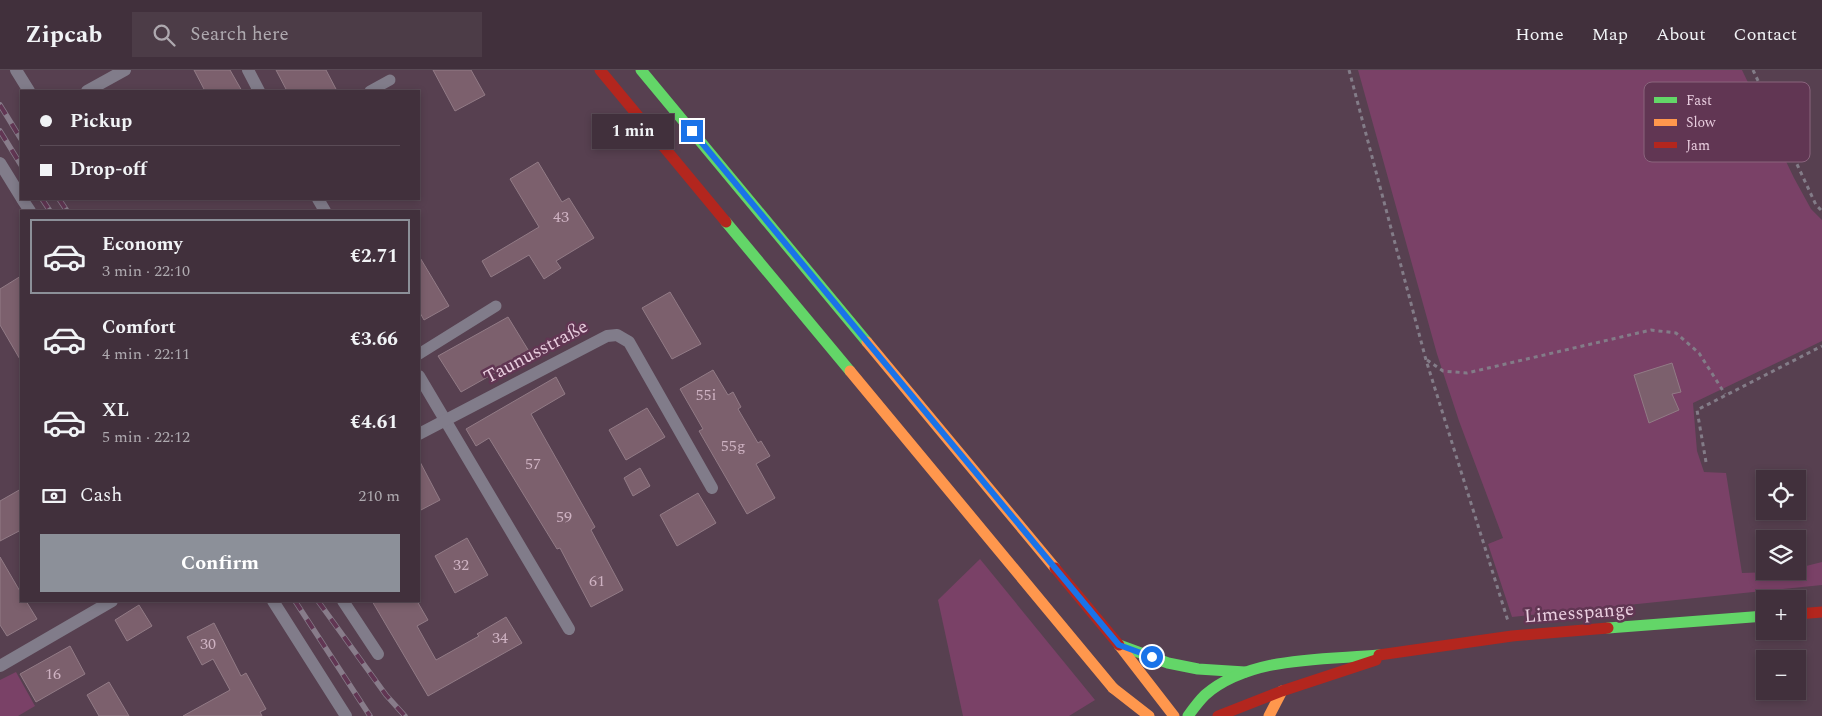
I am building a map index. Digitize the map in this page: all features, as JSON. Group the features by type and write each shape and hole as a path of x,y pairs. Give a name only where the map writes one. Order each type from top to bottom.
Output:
{"main road":[{"path":"600,70 1135,716"},
{"path":"641,70 1119,645 1174,716"},
{"path":"1806,614 1821,613"},
{"name":"Limesspange","path":"1398,653 1512,636 1756,617"},
{"path":"1119,645 1168,664 1198,670 1247,672"},
{"path":"1188,716 1204,696 1220,685 1247,672 1283,664 1398,653"},
{"path":"1218,716 1282,691 1398,653"},
{"path":"1113,688 1149,716"},
{"path":"1269,716 1282,691"}],"street":[{"path":"16,70 28,90"},
{"path":"89,90 124,70"},
{"path":"248,70 258,90"},
{"path":"0,163 20,195"},
{"name":"Taunusstraße","path":"420,433 607,336 617,335 630,342 712,488"},
{"path":"420,378 569,629"},
{"path":"0,666 110,602"},
{"path":"274,602 346,716"},
{"path":"344,602 378,654"}],"lane":[{"path":"372,90 390,80"},
{"path":"420,353 496,306"}],"path":[{"path":"1349,70 1426,360 1512,636"},
{"path":"1753,70 1759,82"},
{"path":"1796,162 1816,204 1822,211"},
{"path":"1426,360 1443,371 1467,374 1650,330 1676,333 1699,353 1725,394"},
{"path":"1706,462 1697,410 1822,346"}],"shaded area":[{"path":"1358,70 1742,70 1748,82 1644,82 1644,162 1786,162 1811,209 1822,220 1822,341 1693,403 1697,451 1704,472 1726,473 1742,573 1756,572 1756,580 1806,580 1806,566 1822,562 1822,585 1756,590 1756,592 1512,617 1488,544 1503,538 1459,421 1437,354"},
{"path":"980,559 1095,700 1069,716 963,716 938,600"},
{"path":"16,672 35,706 18,716 0,716 0,680"}],"building":[{"path":"194,70 230,70 241,90 204,90"},
{"path":"276,70 326,70 336,90 286,90"},
{"path":"433,70 471,70 485,95 455,111"},
{"path":"538,162 562,202 569,198 594,238 556,261 561,268 544,279 529,255 491,277 482,261 539,227 510,179"},
{"path":"420,258 449,306 424,320 420,313"},
{"path":"20,277 20,359 0,325 0,289"},
{"path":"670,292 701,344 672,359 642,308"},
{"path":"508,317 530,353 461,392 438,356"},
{"path":"1672,363 1681,392 1672,394 1679,410 1649,423 1634,375"},
{"path":"713,370 728,395 733,392 741,407 738,409 758,443 761,441 770,456 756,464 775,498 747,514 699,431 703,429 680,389"},
{"path":"556,377 565,394 531,414 595,527 591,530 623,590 591,607 560,548 557,549 489,438 476,446 466,429"},
{"path":"647,408 665,437 626,460 609,430"},
{"path":"420,462 440,500 420,510"},
{"path":"640,468 650,486 633,496 624,478"},
{"path":"20,490 20,531 0,541 0,501"},
{"path":"698,493 716,523 677,546 660,515"},
{"path":"467,538 488,575 455,593 435,556"},
{"path":"0,557 20,591 20,602 27,602 37,619 7,636 0,625"},
{"path":"373,602 418,602 428,620 417,626 436,660 479,636 477,634 506,617 522,643 428,696"},
{"path":"139,605 152,626 127,641 115,620"},
{"path":"214,623 241,676 246,673 266,709 260,712 262,716 183,716 230,690 213,659 202,665 187,637"},
{"path":"70,646 85,674 36,702 20,674"},
{"path":"109,682 129,716 99,716 87,695"}],"railway":[{"path":"0,105 20,137"},
{"path":"0,131 20,163"},
{"path":"43,200 49,210"},
{"path":"60,200 66,210"},
{"path":"296,602 370,716"},
{"path":"319,602 386,695 405,716"}],"traffic: fast":[{"path":"641,70 867,342"},
{"path":"726,222 850,371"},
{"path":"1608,628 1756,617"},
{"path":"1119,645 1168,663 1198,669 1245,672"},
{"path":"1188,716 1205,695 1223,682 1243,673 1288,662 1379,655"}],"traffic: slow":[{"path":"867,342 1055,568"},
{"path":"850,371 1113,688"},
{"path":"1119,645 1174,716"},
{"path":"1113,688 1149,716"},
{"path":"1269,716 1282,691"}],"traffic: jam":[{"path":"600,70 726,222"},
{"path":"1055,568 1119,645"},
{"path":"1806,613 1822,612"},
{"path":"1379,655 1512,636 1608,628"},
{"path":"1218,716 1282,691 1376,660"}],"route":[{"path":"692,131 1024,528 1119,645 1152,657"}]}
